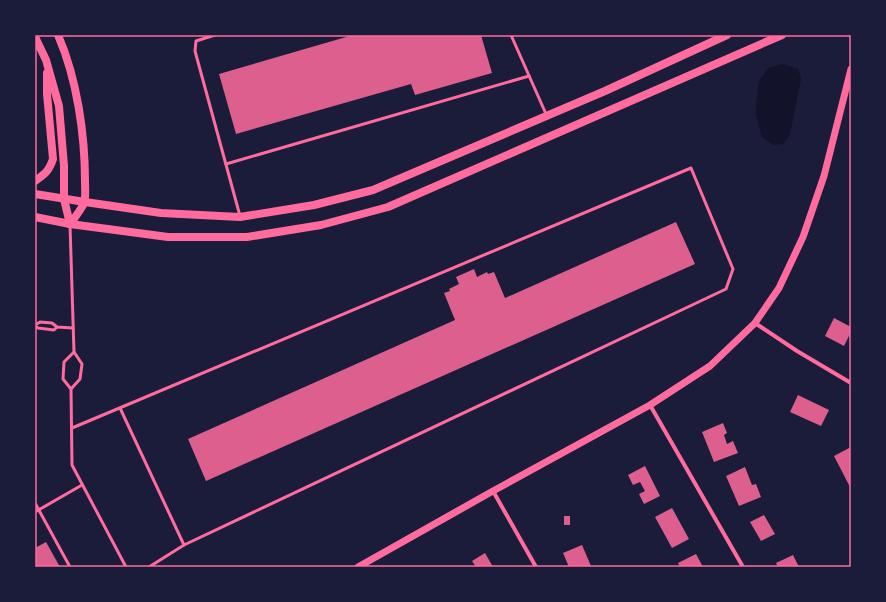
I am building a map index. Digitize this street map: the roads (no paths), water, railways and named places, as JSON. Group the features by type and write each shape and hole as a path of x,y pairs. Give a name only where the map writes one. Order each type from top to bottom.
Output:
{"main road":[{"path":"58,35 75,88 85,169 85,202 70,224"},
{"path":"35,194 161,213 240,217 314,205 373,190 605,91 727,35"},
{"path":"35,217 70,224 168,237 247,237 321,225 388,207 782,35"},
{"path":"35,36 46,60 60,106 64,166 64,199 70,224"},
{"path":"35,181 45,175 53,159 47,94 46,60"}],"street":[{"path":"358,567 650,405 710,366 755,323 780,288 803,237 824,176 851,69"},
{"path":"755,323 797,351 851,383"},
{"path":"650,405 743,567"},
{"path":"493,491 536,567"}],"lane":[{"path":"215,35 196,41 195,51 240,217"},
{"path":"511,35 547,116"},
{"path":"226,164 530,76"},
{"path":"72,428 691,168 733,269 726,289 184,544 149,567"},
{"path":"70,224 74,352 82,364 80,379 71,389"},
{"path":"57,327 52,323 40,322 35,325 38,328 54,330 57,327 73,328"},
{"path":"74,352 64,362 62,379 71,389 72,465 126,567"},
{"path":"120,408 184,544"},
{"path":"35,512 82,485"},
{"path":"35,503 70,567"}]}
